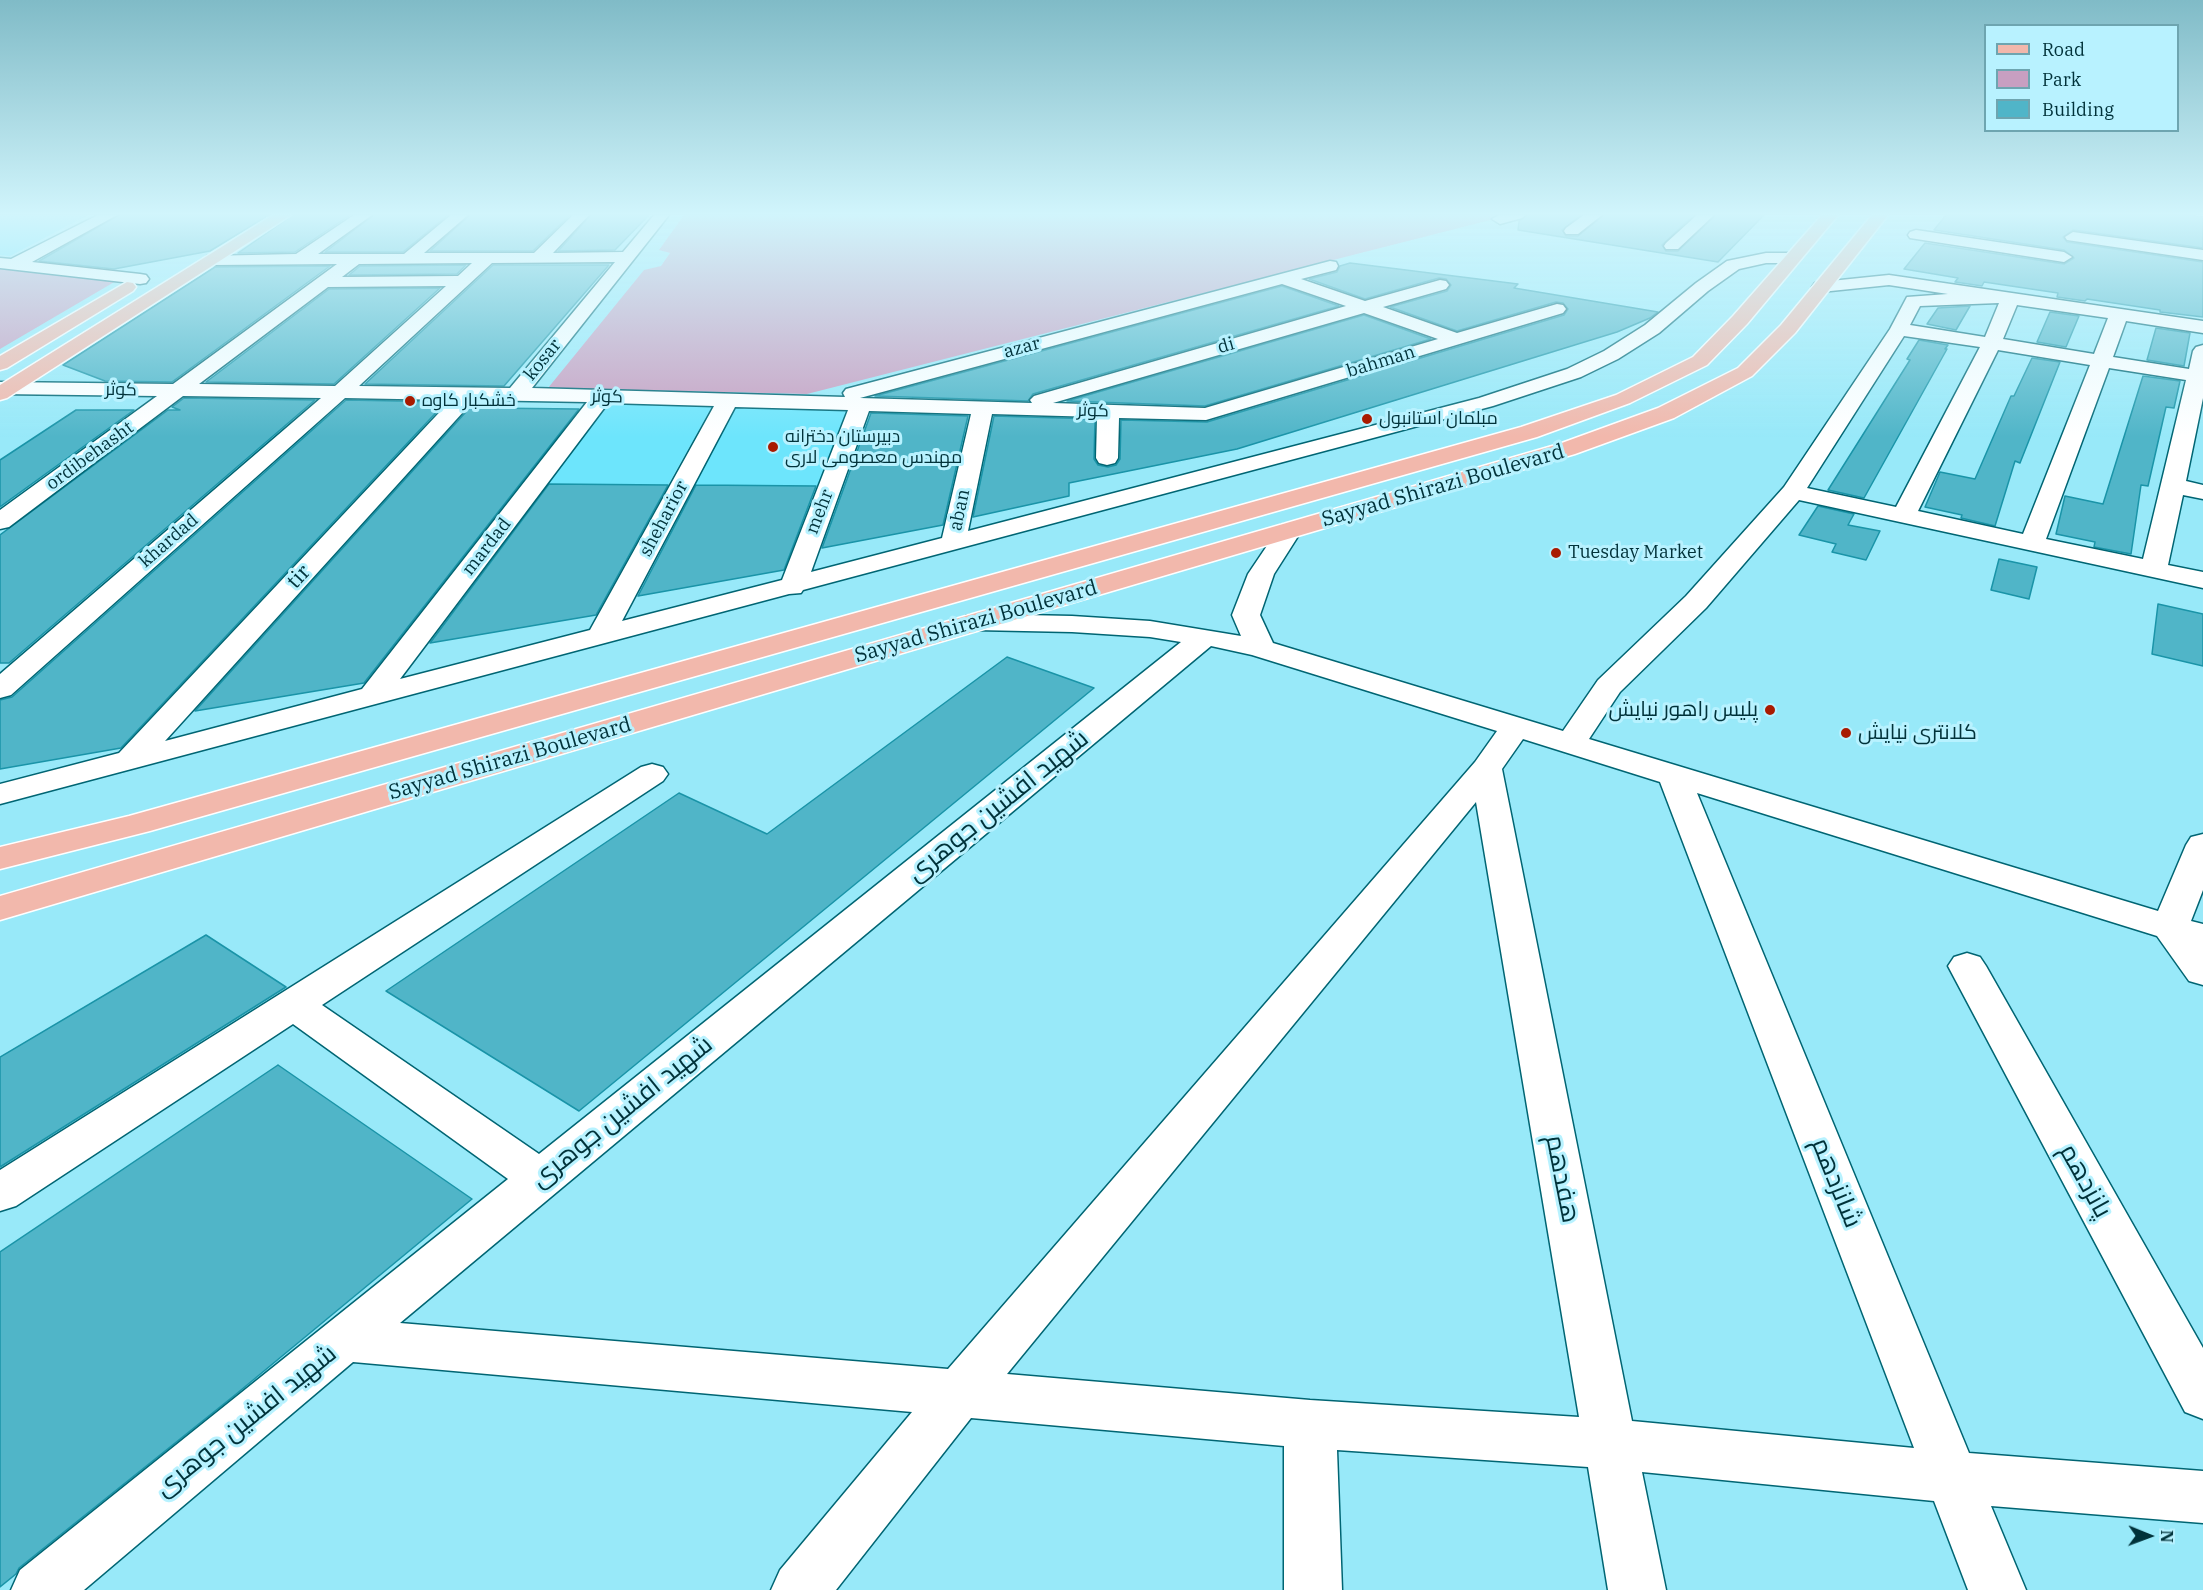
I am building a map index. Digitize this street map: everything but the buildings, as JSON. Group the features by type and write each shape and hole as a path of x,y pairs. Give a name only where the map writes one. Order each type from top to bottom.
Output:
{"main road":[{"path":"0,364 123,289"},
{"path":"3,390 166,289"},
{"name":"Sayyad Shirazi Boulevard","path":"0,908 1567,449 1666,413 1744,372 1779,289"},
{"name":"Sayyad Shirazi Boulevard","path":"0,858 138,824 1529,432 1623,399 1700,361 1819,289"}],"street":[{"name":"ordibehasht","path":"0,522 314,289"},
{"name":"khardad","path":"0,688 339,393 453,289"},
{"name":"kosar","path":"516,394 601,289"},
{"name":"azar","path":"818,403 1240,289"},
{"path":"1314,289 1457,339"},
{"name":"di","path":"1013,408 1425,289"},
{"path":"0,794 792,587 1486,402 1574,374 1611,355 1652,329 1699,289"},
{"path":"1881,289 1913,301 2011,297"},
{"path":"1974,289 2203,327"},
{"path":"2063,289 2203,320"},
{"path":"1904,515 1992,342 2011,297"},
{"path":"1570,744 1609,686 1696,602 1793,492 1899,329 1913,301"},
{"name":"bahman","path":"1206,414 1557,309"},
{"path":"2032,543 2119,314"},
{"path":"1899,329 2198,376"},
{"path":"2154,570 2173,486 2196,419 2198,376 2203,351"},
{"name":"کوثر","path":"3,390 516,394 1206,414"},
{"name":"tir","path":"130,760 468,394"},
{"name":"mardad","path":"372,696 602,397"},
{"name":"sheharior","path":"600,637 728,400"},
{"name":"mehr","path":"792,587 861,404"},
{"name":"aban","path":"953,543 983,407"},
{"path":"1107,458 1108,411"},
{"path":"2173,486 2203,492"},
{"path":"1793,492 2203,580"},
{"path":"1261,650 1246,615 1261,574 1290,530"},
{"path":"976,622 1072,624 1150,629 1205,637 1261,650 2186,932"},
{"name":"شهید افشین جوهری","path":"40,1590 1205,637"},
{"path":"800,1590 959,1394 1486,769 1516,728"},
{"name":"هفدهم","path":"1486,769 1637,1590"},
{"path":"0,1193 652,774"},
{"name":"شانزدهم","path":"1674,777 1997,1590"},
{"path":"2203,845 2186,932 2203,972"},
{"name":"پانزدهم","path":"1967,966 2203,1396"},
{"path":"293,1005 540,1179"},
{"path":"346,1340 1310,1424 1611,1444 1954,1477 2203,1497"},
{"path":"1310,1424 1313,1590"}],"shaded area":[{"path":"615,404 713,405 668,485 541,484 600,408"},
{"name":"دبیرستان دخترانه مهندس معصومی لاری","path":"747,406 849,407 818,486 691,485 734,409"}],"green space":[{"path":"0,289 102,289 0,349"},
{"path":"628,289 1219,289 807,394 548,388"}],"place":[{"name":"خشکبار کاوه","path":"410,401"},
{"name":"مبلمان استانبول","path":"1367,419"},
{"name":"دبیرستان دخترانه مهندس معصومی لاری","path":"773,447"},
{"name":"Tuesday Market","path":"1556,553"},
{"name":"پلیس راهور نیایش","path":"1770,710"},
{"name":"کلانتری نیایش","path":"1846,733"}]}
